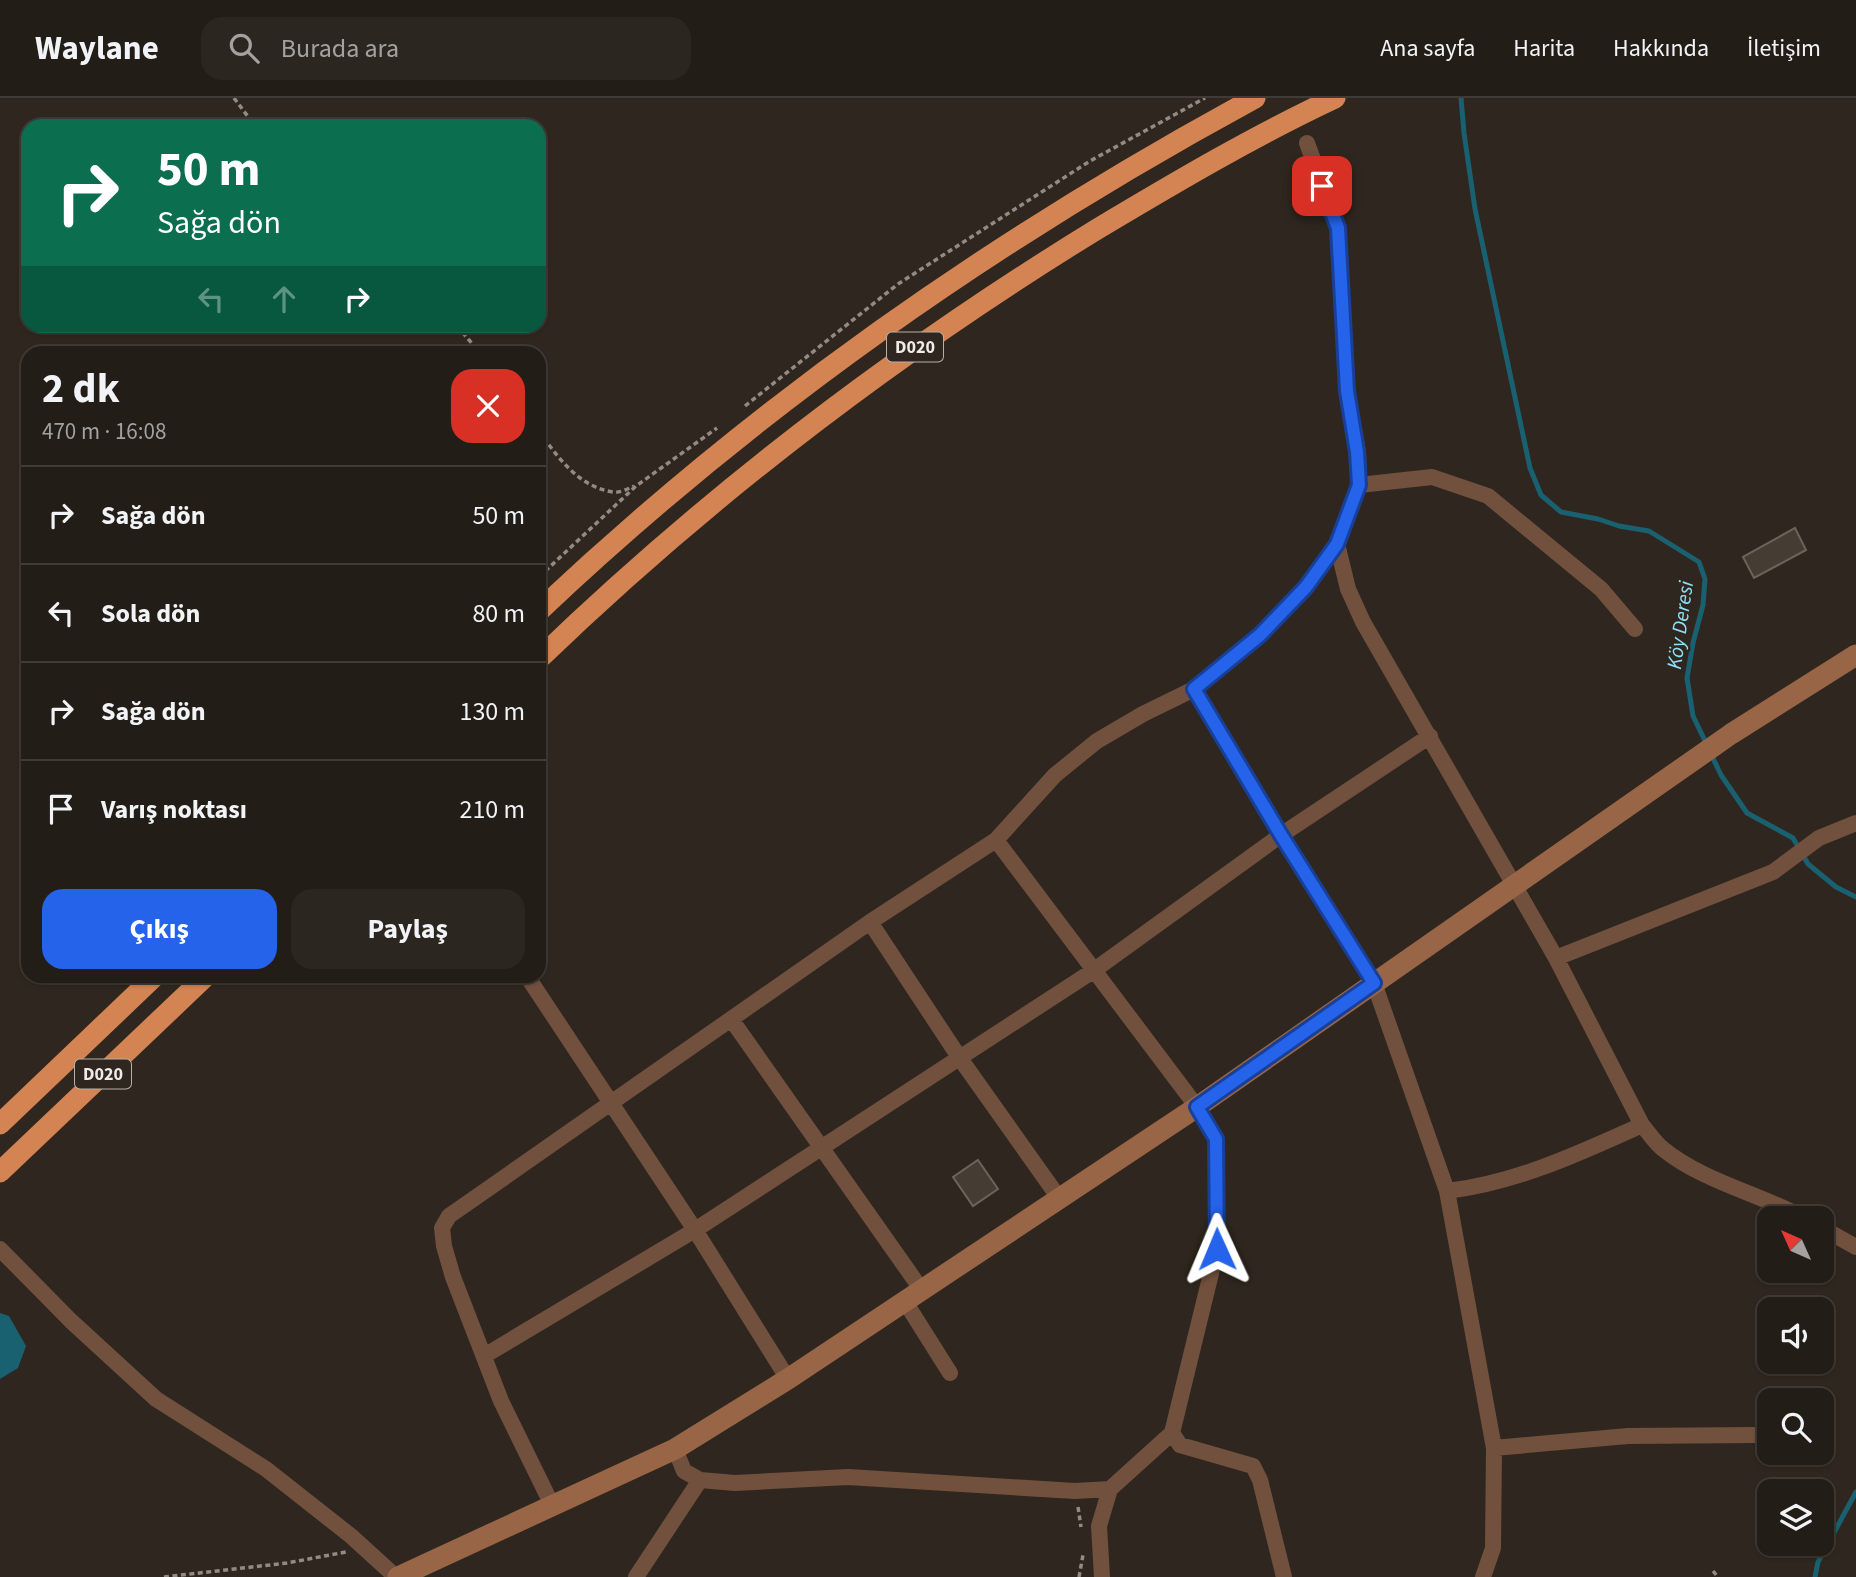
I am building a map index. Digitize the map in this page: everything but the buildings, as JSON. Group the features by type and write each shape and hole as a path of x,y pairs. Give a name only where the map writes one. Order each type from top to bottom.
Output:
{"highway":[{"name":"D020","path":"546,605 632,527 742,435 881,329 997,250 1255,98"},
{"name":"D020","path":"546,653 662,547 810,427 916,346 1129,210 1254,139 1335,98"},
{"name":"D020","path":"0,1124 148,983"},
{"name":"D020","path":"0,1172 199,983"}],"street":[{"path":"552,1505 501,1401 453,1277 443,1246 442,1228 449,1216 610,1102 870,922 996,840 1055,775 1097,741 1194,689 1260,635 1306,587 1337,544 1359,485 1357,452 1347,391 1338,228 1307,143"},
{"path":"1359,485 1432,477 1488,496 1601,589 1635,629"},
{"path":"1337,544 1348,589 1363,622 1556,957 1642,1125 1662,1148 1695,1170 1783,1206"},
{"path":"0,1249 71,1321 156,1399 266,1469 397,1577 675,1449 788,1379 1197,1107 1731,734 1856,655"},
{"path":"1194,689 1374,983 1447,1191 1494,1448 1493,1548 1483,1577"},
{"path":"484,1356 695,1230 1093,971 1281,835 1430,736"},
{"path":"1556,957 1773,872 1819,838 1856,823"},
{"path":"996,840 1197,1107 1216,1139 1217,1249 1172,1433 1110,1489 1099,1526 1102,1577"},
{"path":"870,922 1059,1198"},
{"path":"532,983 695,1230 788,1379"},
{"path":"731,1019 821,1147 913,1295 950,1373"},
{"path":"1447,1191 1483,1187 1570,1157 1642,1125"},
{"path":"1834,1235 1856,1247"},
{"path":"1172,1433 1180,1445 1253,1466 1260,1480 1284,1577"},
{"path":"1494,1448 1628,1436 1755,1435"},
{"path":"675,1449 684,1471 700,1480 735,1483 848,1477 1075,1491 1110,1489"},
{"path":"636,1577 700,1480"}],"path":[{"path":"234,98 250,119"},
{"path":"546,441 556,456 587,484 616,492 636,486"},
{"path":"1075,1491 1082,1530"},
{"path":"164,1577 287,1563 345,1552 379,1561"},
{"path":"1079,1577 1083,1554"},
{"path":"1713,1571 1718,1577"}],"water":[{"path":"0,1313 9,1316 26,1346 18,1368 0,1379"}],"waterway":[{"path":"1461,98 1475,209 1530,468 1541,495 1561,512 1649,531 1699,562 1705,579 1703,605 1687,678 1693,716 1707,745"},
{"name":"Köy Deresi","path":"1711,754 1721,775 1747,813 1793,838 1808,864 1836,887 1856,897"},
{"name":"Köy Deresi","path":"1815,1577 1818,1562 1856,1492"}],"route":[{"path":"1217,1249 1216,1139 1197,1107 1374,983 1194,689 1260,635 1306,587 1337,544 1359,485 1357,452 1347,391 1338,228 1322,186"}]}
